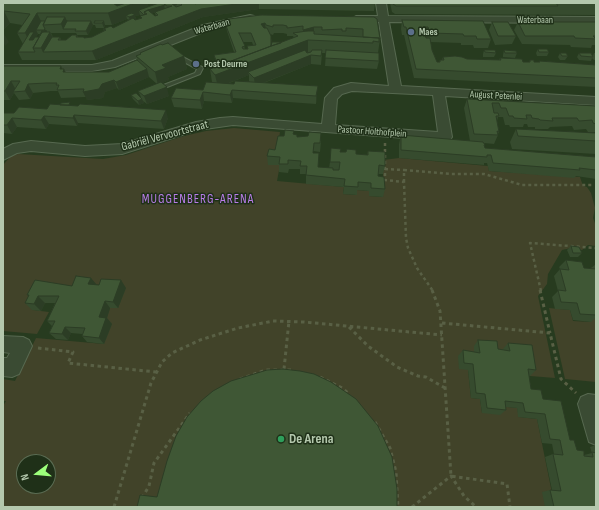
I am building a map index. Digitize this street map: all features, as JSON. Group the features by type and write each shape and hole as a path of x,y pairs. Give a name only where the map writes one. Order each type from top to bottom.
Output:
{"street":[{"path":"381,3 396,90"},
{"name":"Waterbaan","path":"3,68 92,68 115,64 166,49 217,24 263,17"},
{"name":"Waterbaan","path":"343,19 596,20"},
{"name":"Pastoor Holthofplein","path":"396,90 351,87 338,91 331,98 328,129 445,137 439,93"},
{"name":"August Petenlei","path":"396,90 596,101"},
{"name":"Gabriël Vervoortstraat","path":"3,155 13,149 26,147 85,151 122,149 196,126 220,122 233,121 328,129"},
{"path":"3,344 23,346 12,368 3,367"},
{"path":"592,405 596,435"}],"lane":[{"path":"149,92 197,74 200,68 166,49"}],"path":[{"path":"385,133 385,180 404,182"},
{"path":"385,169 451,174 484,174 522,185 594,185"},
{"path":"404,170 406,238 408,248 438,301 442,324 451,476 464,496 476,507"},
{"path":"592,405 561,379 530,243 596,248"},
{"path":"114,507 151,383 162,362 172,354 200,340 256,324 288,321 442,335"},
{"path":"284,369 288,321"},
{"path":"442,324 550,333"},
{"path":"349,326 368,346 397,367 418,376 426,377 445,388"},
{"path":"23,346 73,352 68,363 156,372"},
{"path":"234,382 246,376 266,370 284,369 298,371"},
{"path":"318,376 342,388 354,399"},
{"path":"140,502 149,486 154,463 191,412"},
{"path":"373,420 390,448 396,472 398,507"},
{"path":"412,507 451,476 507,484 510,507"}],"green space":[{"path":"234,128 280,132 278,144 268,165 280,165 277,181 344,187 343,194 356,195 357,190 369,191 369,196 383,197 383,160 399,158 488,166 489,171 580,177 583,186 587,187 591,193 595,208 593,218 596,226 596,246 588,245 582,250 571,248 562,250 548,274 547,284 538,296 555,378 530,376 525,351 503,349 504,356 475,359 468,370 471,398 480,399 482,413 499,406 517,408 519,417 537,419 552,493 545,507 391,507 166,502 148,507 3,507 3,406 6,401 3,401 3,379 15,381 36,338 104,344 104,324 110,308 118,308 125,288 82,283 33,310 49,312 37,334 3,331 3,165 11,156 18,154 103,159 126,155 184,136 206,131"},
{"path":"549,308 570,310 573,321 590,322 596,316 596,382 565,379"}],"building":[{"path":"3,3 113,3 117,6 126,3 135,3 108,13 37,13 25,33 17,33 30,14 3,12"},
{"path":"159,3 168,3 164,4 165,5 144,12 144,15 139,10"},
{"path":"171,3 176,7 182,5 180,3 243,3 201,9 92,51 43,52 52,37 60,37 58,40 66,40 72,35 77,35 76,37 84,38 92,37 106,30 103,29 111,26 113,28 133,18 135,20 142,18 140,16 147,14 144,12 148,10 155,16 158,15 155,12 172,6 167,6 164,4"},
{"path":"393,3 556,3 558,6 396,6"},
{"path":"132,13 135,15 129,17 126,15"},
{"path":"261,15 374,17 377,19 380,39 363,37 363,29 346,28 346,31 342,31 342,29 322,30 322,27 314,27 303,30 303,26 287,28 287,26 283,25 273,25 273,27 266,25 265,23 261,24 264,28 267,28 271,36 271,46 218,66 214,55 236,52 225,23 230,22 229,19","holes":["239,33 251,33 256,45 247,46 248,49 243,49 242,47 245,46"]},
{"path":"47,17 65,17 61,24 43,25"},
{"path":"402,20 483,21 491,39 477,39 476,36 464,36 463,34 430,33 428,27 423,27 426,38 430,38 432,50 437,62 444,60 443,57 455,56 467,59 522,59 523,62 530,62 530,60 534,60 534,62 540,62 539,61 596,65 596,78 416,69 406,27 404,27"},
{"path":"41,21 45,21 43,25 45,29 36,30"},
{"path":"67,21 91,21 86,31 75,31 76,29 63,29"},
{"path":"95,21 104,21 102,23 94,23"},
{"path":"492,22 508,22 516,36 498,36"},
{"path":"518,22 596,22 596,36 593,36 596,39 575,38 574,36 525,36"},
{"path":"42,31 47,31 42,32 33,48 35,52 18,52 30,32 34,32 29,40 33,40 35,37 39,37"},
{"path":"314,31 314,34 379,38 379,42 308,40 215,75 210,69 298,36 293,33"},
{"path":"42,32 50,32 41,48 33,48"},
{"path":"272,42 281,42 281,43 271,46"},
{"path":"168,43 184,56 162,65 166,68 155,72 136,56 161,44"},
{"path":"538,49 547,49 549,52 539,52"},
{"path":"305,50 307,53 311,52 312,50 322,50 321,56 311,55 254,78 248,72"},
{"path":"326,50 379,53 379,61 325,58"},
{"path":"484,50 495,50 496,53 485,52"},
{"path":"504,50 516,51 517,53 505,53"},
{"path":"560,53 566,53 568,56 562,56"},
{"path":"579,53 591,53 593,57 581,56"},
{"path":"137,60 147,69 116,82 114,80 102,84 99,89 83,92 84,89 57,90 59,85 56,85 57,83 46,83 28,84 25,91 13,92 20,81 11,81 5,91 3,91 3,66 61,66 60,69 64,69 63,72 109,72"},
{"path":"235,81 318,86 316,96 232,90 230,95 203,92 200,100 171,98 176,88 203,90 206,82 234,84"},
{"path":"161,82 167,87 144,96 138,91"},
{"path":"136,93 142,99 138,101 131,95"},
{"path":"467,99 596,106 596,124 593,123 592,120 579,121 577,118 552,118 553,121 540,120 532,118 531,115 526,115 527,119 514,118 513,116 509,116 506,108 501,108 499,103 492,103 494,113 498,113 499,116 496,116 499,132 497,131 498,135 474,134"},
{"path":"70,102 69,105 60,105 61,103"},
{"path":"50,104 78,106 80,104 166,110 161,121 74,115 73,118 44,116 41,120 12,118 7,125 3,125 3,113 14,113 19,107 47,109"},
{"path":"516,129 596,133 596,141 518,136"},
{"path":"285,130 294,131 293,134 297,135 297,137 308,136 309,132 321,133 320,143 314,143 313,153 319,153 318,167 339,170 340,162 330,162 331,148 341,149 340,152 346,152 347,149 356,150 356,154 368,155 368,151 385,152 385,166 379,165 378,176 384,177 385,189 371,188 371,183 358,182 358,187 344,186 345,179 306,175 307,166 300,166 301,161 288,160 288,164 279,164 280,157 267,156 269,149 275,150 278,136 284,136"},
{"path":"401,135 483,142 485,148 596,157 596,170 493,163 491,155 487,155 487,157 401,150"},
{"path":"571,246 579,247 582,253 573,253"},
{"path":"566,260 582,262 584,268 596,269 596,315 580,314 577,303 561,302 558,290 566,291 560,269 569,270"},
{"path":"76,276 91,278 88,284 99,285 101,279 121,280 113,302 105,301 99,317 106,318 99,338 82,336 85,328 65,327 62,334 49,333 55,321 47,321 59,296 38,296 34,304 25,303 29,295 27,295 35,280 72,286"},
{"path":"478,340 497,341 498,349 510,351 508,343 532,345 536,370 528,369 531,389 541,390 543,399 561,401 570,440 574,440 577,450 584,451 584,456 593,457 592,452 596,453 596,507 554,507 550,490 561,491 553,454 563,455 560,440 550,439 545,414 525,412 523,403 505,401 506,410 487,408 485,394 476,393 473,364 464,363 463,350 480,353"},
{"name":"De Arena","path":"283,369 314,374 331,382 356,399 378,426 392,457 397,489 397,507 137,507 140,495 157,497 176,436 187,417 201,401 213,391 231,381 267,370"}],"place":[{"name":"Maes","path":"411,32"},
{"name":"Post Deurne","path":"196,64"},
{"name":"De Arena","path":"281,439"}],"district":[{"name":"MUGGENBERG-ARENA","path":"198,200"}]}
